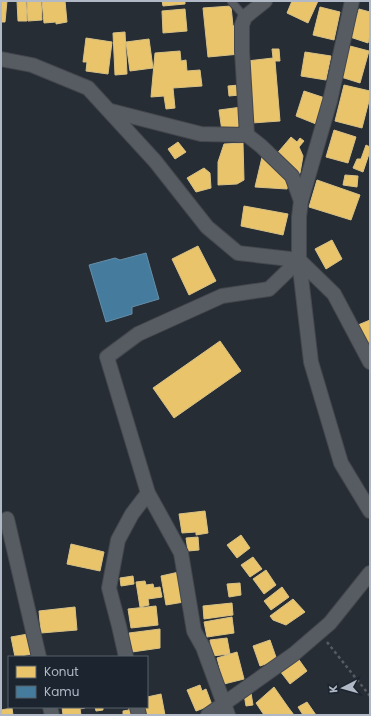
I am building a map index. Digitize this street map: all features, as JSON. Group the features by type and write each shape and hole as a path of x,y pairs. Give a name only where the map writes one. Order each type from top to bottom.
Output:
{"street":[{"path":"352,1 330,101 301,201 299,217 299,260 311,362 341,463 370,511"},
{"path":"247,135 242,25 245,17 262,3"},
{"path":"1,59 32,65 88,88 111,111 155,161 207,227 238,253 299,260 334,294 370,362"},
{"path":"111,111 201,134 247,135 261,146 292,176 301,201"},
{"path":"226,710 203,647 194,631 181,552 148,493 107,356 138,334 222,296 269,289 299,260"},
{"path":"126,656 109,588 118,540 132,514 148,493"},
{"path":"7,519 38,656"},
{"path":"208,715 226,710 330,623 370,574"}],"lane":[{"path":"231,1 245,17"}],"path":[{"path":"319,632 370,696"}],"building: Konut":[{"path":"1,1 7,1 5,22 1,22"},
{"path":"17,1 26,1 27,21 18,21"},
{"path":"27,1 41,1 42,20 28,21"},
{"path":"42,1 65,1 67,22 56,24 56,22 44,23"},
{"path":"162,1 185,1 185,4 163,6"},
{"path":"292,1 318,1 308,23 287,13"},
{"path":"231,6 233,26 238,25 240,54 208,57 203,8"},
{"path":"320,7 340,12 334,40 313,35"},
{"path":"185,9 187,31 163,33 162,11"},
{"path":"359,9 370,12 370,35 368,43 350,37"},
{"path":"125,32 127,74 115,75 113,33"},
{"path":"86,38 112,42 108,74 86,71 87,62 83,62"},
{"path":"149,39 153,68 130,71 126,42"},
{"path":"350,46 369,51 360,83 341,77"},
{"path":"272,49 279,49 280,61 275,61 280,121 252,123 247,61 273,58"},
{"path":"180,51 181,61 186,60 187,71 200,70 202,86 173,88 175,108 166,109 164,96 151,97 155,53"},
{"path":"305,52 331,56 326,80 301,76"},
{"path":"239,85 240,95 229,96 228,86"},
{"path":"344,85 370,91 370,97 362,128 335,121"},
{"path":"304,91 325,98 316,124 296,116"},
{"path":"242,107 245,128 222,131 219,110"},
{"path":"334,130 356,137 348,163 326,157"},
{"path":"291,137 297,142 300,138 304,141 299,147 303,156 300,173 296,178 274,157"},
{"path":"178,142 186,152 175,159 168,149"},
{"path":"243,143 244,180 237,184 218,185 218,162 224,144"},
{"path":"366,145 370,147 370,151 363,172 353,168 357,159 361,159"},
{"path":"263,153 289,179 287,189 255,187"},
{"path":"204,168 210,173 211,188 196,192 187,178"},
{"path":"345,175 358,176 357,187 343,185"},
{"path":"317,180 360,195 351,220 309,207"},
{"path":"244,206 288,214 283,235 241,226"},
{"path":"332,240 342,259 326,269 315,249"},
{"path":"198,246 216,281 189,295 172,259"},
{"path":"370,320 370,348 358,325"},
{"path":"220,341 241,371 174,418 153,388"},
{"path":"205,511 208,533 196,535 196,532 182,533 179,514"},
{"path":"241,535 250,548 237,558 227,545"},
{"path":"198,537 199,550 188,551 186,538"},
{"path":"71,544 104,552 100,571 67,564"},
{"path":"253,557 262,569 250,577 241,565"},
{"path":"266,570 276,585 264,594 253,579"},
{"path":"179,572 184,602 166,605 161,576"},
{"path":"133,576 134,584 121,586 120,578"},
{"path":"145,581 146,585 153,584 154,588 160,587 162,597 148,599 149,605 140,607 136,582"},
{"path":"240,583 241,595 229,597 227,584"},
{"path":"282,587 289,597 271,610 264,601"},
{"path":"293,599 305,612 286,625 273,620 270,616"},
{"path":"232,603 233,615 204,619 203,606"},
{"path":"156,606 158,625 131,628 128,609"},
{"path":"75,607 77,630 41,633 39,611"},
{"path":"232,617 234,633 207,637 204,622"},
{"path":"160,629 160,648 132,652 129,633"},
{"path":"28,634 32,654 15,656 11,637"},
{"path":"227,638 230,654 212,656 210,640"},
{"path":"270,640 277,660 260,666 253,646"},
{"path":"237,652 244,679 224,684 217,658"},
{"path":"297,657 307,671 290,684 280,671"},
{"path":"200,685 202,691 206,689 212,705 196,711 187,690"},
{"path":"274,687 294,715 264,715 256,703"},
{"path":"251,693 253,705 246,706 244,694"},
{"path":"161,694 165,715 145,715 143,708 148,708 148,697"},
{"path":"307,702 316,715 303,715 298,707"},
{"path":"12,708 13,715 1,715 1,710"},
{"path":"62,708 85,708 80,709 81,715 63,715"},
{"path":"95,708 103,708 103,710 96,711"},
{"path":"129,708 134,708 136,715 123,715 123,711 129,710"}],"building: Kamu":[{"path":"146,253 159,299 132,307 132,314 106,322 89,265 115,258 120,260"}]}
